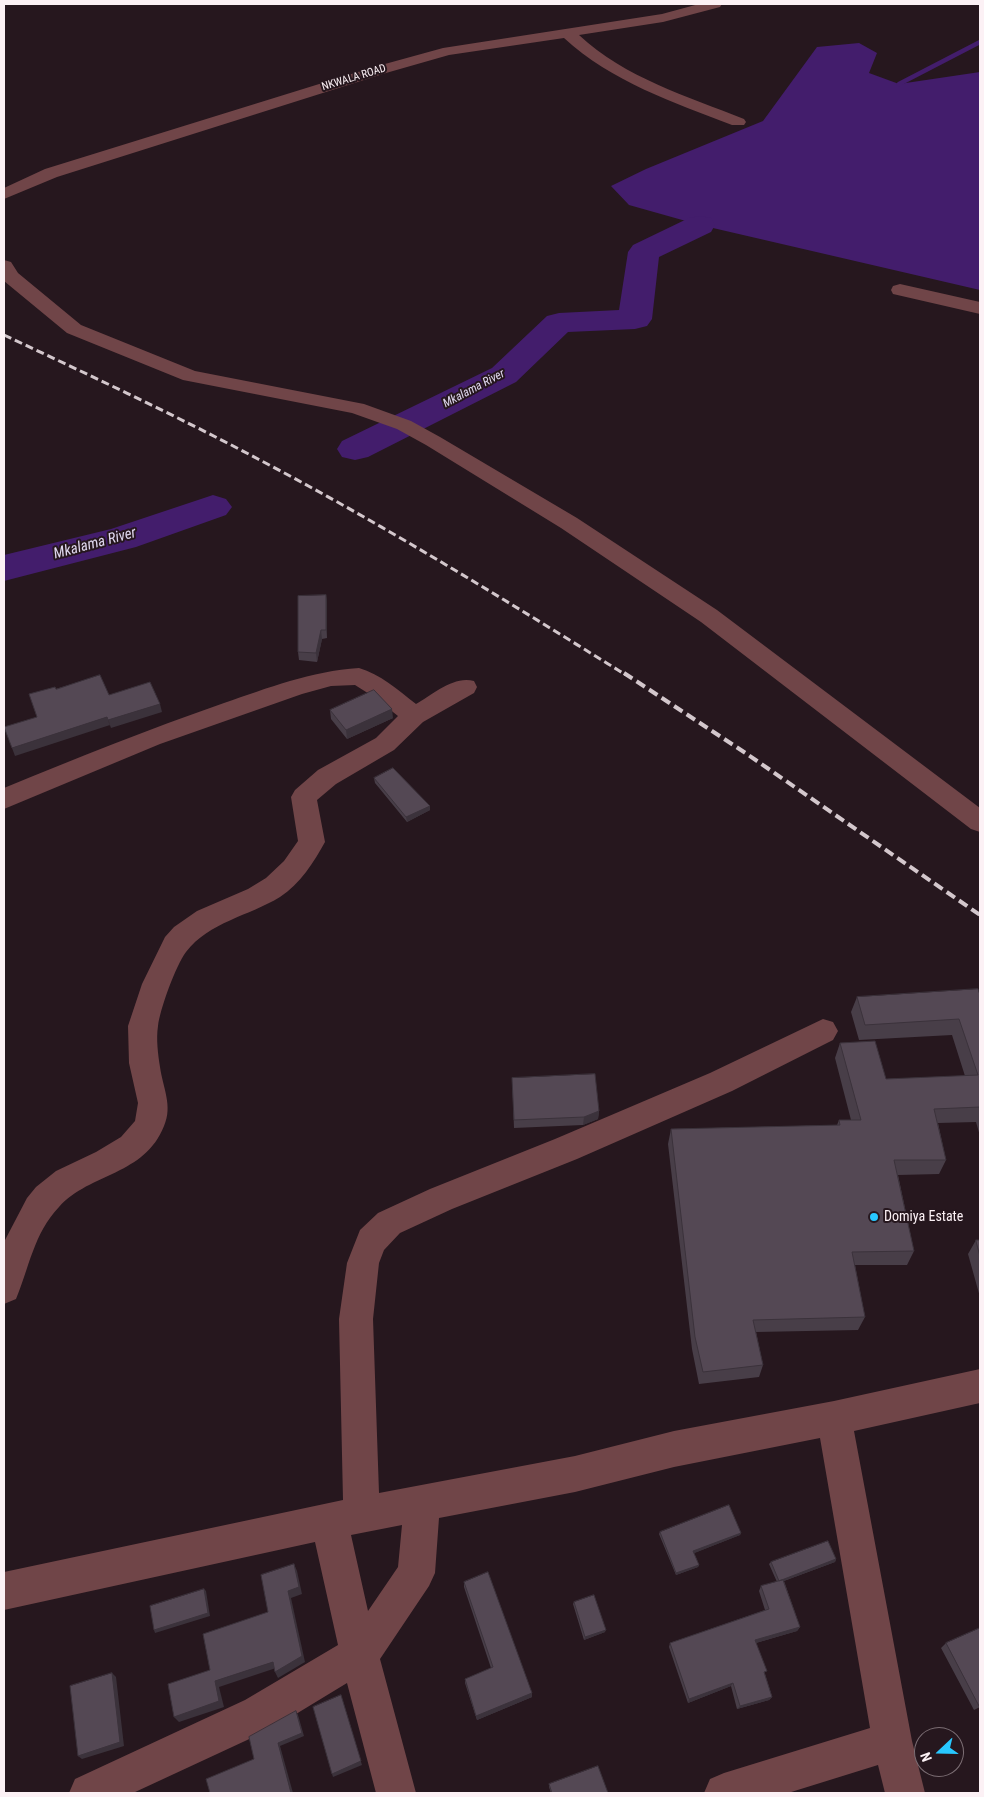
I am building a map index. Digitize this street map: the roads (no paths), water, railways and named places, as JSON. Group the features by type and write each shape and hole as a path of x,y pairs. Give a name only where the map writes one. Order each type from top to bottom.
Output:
{"street":[{"name":"NKWALA ROAD","path":"4,194 51,174 448,50 663,18 715,4"},
{"path":"566,32 579,46 629,77 738,122"},
{"path":"4,266 12,276 74,329 98,339 190,376 357,408 404,425 433,441 569,523 709,616 980,822"},
{"path":"900,290 980,308"},
{"path":"4,799 151,738 296,687 330,678 359,676 383,691 414,716"},
{"path":"4,1288 22,1238 45,1200 55,1189 69,1180 111,1160 134,1146 148,1128 153,1109 153,1095 145,1068 144,1025 157,984 174,945 194,926 270,889 295,867 312,842 304,797 327,777 385,744 414,716 466,687"},
{"path":"396,1793 359,1654 346,1518 356,1320 363,1262 371,1241 389,1223 441,1199 566,1150 721,1082 823,1031"},
{"path":"4,1590 346,1518 575,1474 674,1449 834,1418 980,1386"},
{"path":"834,1418 892,1740 905,1793"},
{"path":"89,1793 259,1714 359,1654 377,1632 416,1573 422,1504"},
{"path":"724,1793 892,1740"}],"waterway":[{"path":"899,84 980,42"},
{"name":"Mkalama River","path":"355,449 504,375 559,323 635,319 644,252 700,225"},
{"name":"Mkalama River","path":"4,568 122,538 213,507"}],"railway":[{"path":"4,335 164,411 305,484 444,564 626,675"},
{"path":"624,673 747,754 980,915"}],"place":[{"name":"Domiya Estate","path":"874,1217"}]}
